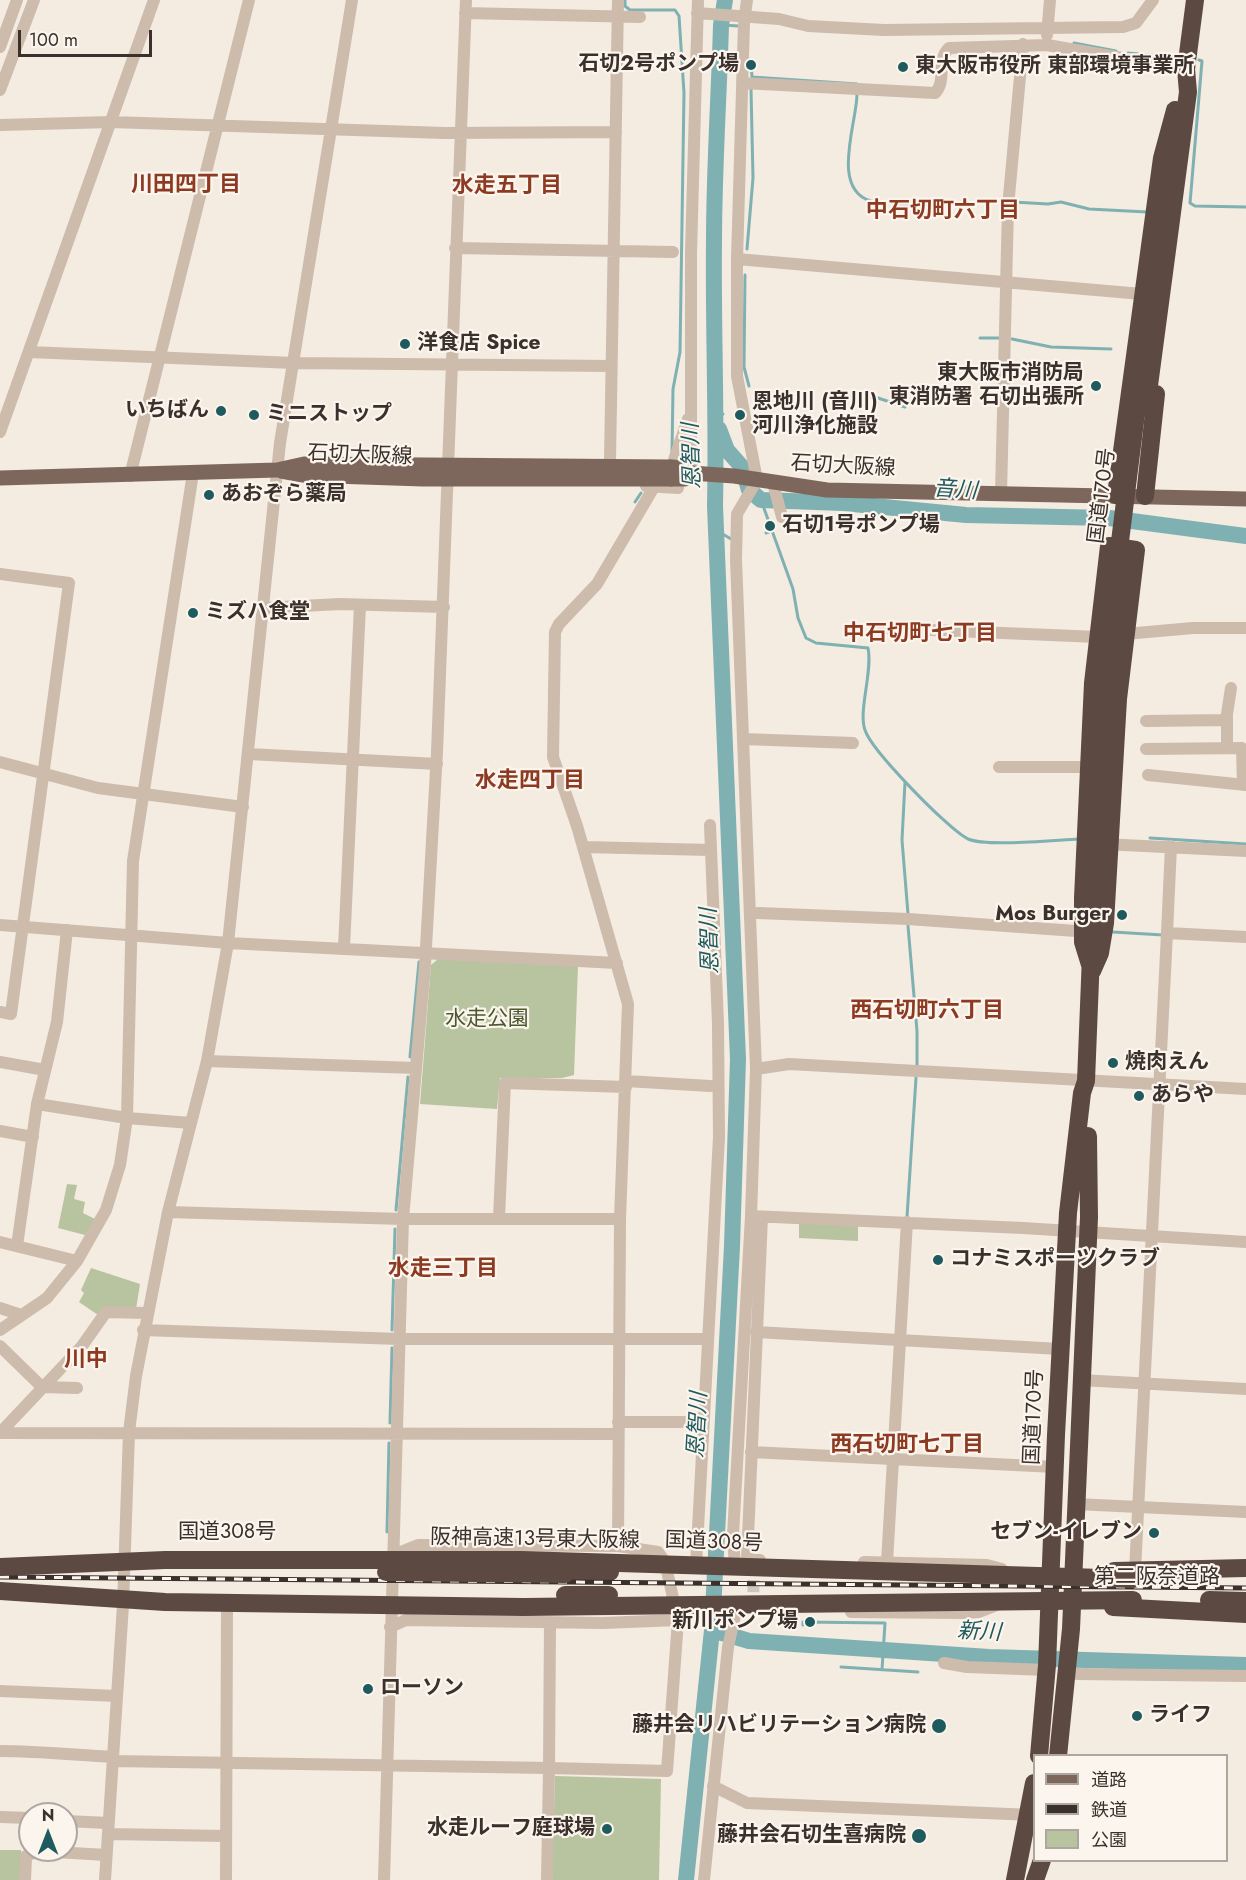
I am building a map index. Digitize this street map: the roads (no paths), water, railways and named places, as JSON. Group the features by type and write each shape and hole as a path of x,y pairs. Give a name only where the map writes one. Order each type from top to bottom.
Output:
{"highway":[{"name":"国道170号","path":"1088,931 1100,718 1179,117 1177,91 1186,69 1195,0"},
{"path":"1116,495 1162,158 1179,117"},
{"path":"1145,496 1183,181 1185,150 1179,117"},
{"path":"1109,546 1136,550 1125,634 1106,844 1105,924 1100,953 1092,970 1084,953 1088,931 1088,767 1098,637 1109,546"},
{"name":"国道170号","path":"1088,931 1101,884 1106,844 1116,606"},
{"name":"国道170号","path":"1058,1754 1071,1664 1070,1603 1064,1574 1055,1467 1060,1350 1068,1231 1082,1093 1086,1081 1092,970"},
{"name":"国道170号","path":"1039,1754 1050,1606 1064,1574 1075,1504 1088,1233 1090,1094 1086,1081"},
{"name":"国道308号","path":"0,1566 123,1558 225,1555 393,1555 612,1559 692,1573 719,1566 1064,1574 1246,1570"},
{"path":"0,1566 565,1574 612,1559"},
{"name":"阪神高速13号東大阪線","path":"0,1566 165,1560 522,1560 1064,1574"},
{"name":"第二阪奈道路","path":"1064,1574 1246,1581"},
{"path":"0,1590 210,1603 522,1607 1070,1603 1246,1612"},
{"path":"0,1590 565,1595 608,1602"},
{"path":"737,1604 1035,1597 1050,1606"},
{"path":"0,1599 390,1618 608,1602 1050,1606 1070,1603"},
{"name":"第二阪奈道路","path":"1070,1603 1246,1601"},
{"path":"1015,1880 1032,1814"},
{"path":"1035,1880 1040,1862"}],"main road":[{"name":"石切大阪線","path":"0,478 277,470 303,475 448,472 682,472 768,486 827,490 1246,499"},
{"name":"石切大阪線","path":"448,472 521,478 682,472"}],"street":[{"path":"0,46 17,0"},
{"path":"0,90 34,0"},
{"path":"0,432 154,0"},
{"path":"130,476 249,0"},
{"path":"105,1880 123,1605 129,1432 146,1313 168,1212 207,1061 228,943 277,470 352,0"},
{"path":"384,1880 403,1219 426,952 437,764 466,0"},
{"path":"610,460 618,0"},
{"path":"747,0 744,16 737,259 737,381 768,486 780,512"},
{"path":"1047,45 1050,0"},
{"path":"682,472 692,409 691,252 699,8 808,26 884,30 1048,29 1130,27 1139,20 1153,0"},
{"path":"465,13 640,17"},
{"path":"742,83 935,93 940,87 943,56 949,48 1023,44 1047,45 1186,69"},
{"path":"1001,494 1008,203 1023,44"},
{"path":"0,125 111,122 331,131 616,132"},
{"path":"455,248 673,252"},
{"path":"737,259 1142,294"},
{"path":"29,352 294,363 611,366"},
{"path":"682,472 692,409"},
{"path":"448,472 466,459 610,460 682,472"},
{"path":"521,478 557,485 678,488 678,463 682,472"},
{"path":"0,1329 47,1298 77,1261 106,1210 120,1164 127,1118 132,861 193,473"},
{"path":"768,486 745,496 737,514 736,560 756,1070 756,1332 747,1560 987,1565 1000,1567 1008,1573"},
{"path":"0,1751 50,1750 67,1755 113,1759 226,1763 668,1771 678,1620 663,1558 652,1550 612,1559 618,1428 620,1219 628,1004 583,847 553,757 555,632 558,625 597,584 654,487"},
{"path":"0,574 69,583 11,1014 0,1012"},
{"path":"263,608 360,604 444,607"},
{"path":"344,948 360,604"},
{"path":"883,628 1098,637"},
{"path":"1125,634 1193,628 1246,628"},
{"path":"1227,748 1227,720 1231,688"},
{"path":"1146,721 1227,720"},
{"path":"743,739 853,743"},
{"path":"1146,749 1242,748 1244,785 1148,776"},
{"path":"249,754 437,764"},
{"path":"0,762 98,789 243,807"},
{"path":"999,767 1088,767"},
{"path":"710,825 719,1137 703,1422 719,1566"},
{"path":"1106,844 1246,851"},
{"path":"1135,1571 1171,846"},
{"path":"583,847 711,850"},
{"path":"759,913 908,919 1088,931"},
{"path":"0,925 228,943 617,963"},
{"path":"17,1246 37,1104 57,1022 67,930"},
{"path":"1167,933 1246,937"},
{"path":"207,1061 416,1068"},
{"path":"0,1062 45,1070"},
{"path":"756,1070 789,1064 1246,1089"},
{"path":"500,1218 505,1083 710,1086"},
{"path":"37,1104 127,1118 191,1123"},
{"path":"0,1131 33,1137"},
{"path":"168,1212 403,1219 620,1219"},
{"path":"756,1216 908,1222 1246,1242"},
{"path":"719,1566 733,1535 756,1216"},
{"path":"887,1562 908,1222"},
{"path":"0,1242 77,1261"},
{"path":"0,1308 21,1316"},
{"path":"0,1433 82,1346 106,1312 146,1313"},
{"path":"143,1330 399,1339 704,1339"},
{"path":"756,1332 1060,1350"},
{"path":"0,1346 42,1388 77,1388"},
{"path":"1080,1380 1246,1389"},
{"path":"0,1433 396,1433 618,1428 703,1422"},
{"path":"751,1452 1055,1467"},
{"path":"1075,1504 1246,1512"},
{"path":"704,1880 728,1647 737,1604 753,1612 964,1613 979,1612 997,1605"},
{"path":"226,1880 227,1609"},
{"path":"418,1615 550,1622 678,1620"},
{"path":"547,1880 550,1622"},
{"path":"944,1663 967,1667 1047,1662"},
{"path":"1071,1664 1246,1676"},
{"path":"0,1691 117,1696"},
{"path":"712,1786 747,1803 1032,1814"},
{"path":"0,1817 18,1818"},
{"path":"78,1823 108,1828 226,1836"},
{"path":"25,1880 26,1856 39,1851 106,1855"}],"waterway":[{"path":"625,0 625,6 630,10 675,10 679,16 684,93 680,352 673,389 672,452"},
{"name":"恩智川","path":"686,1880 712,1630 732,1246 738,1059 715,506 714,214 721,25 725,0"},
{"path":"721,25 739,26"},
{"path":"1074,43 1116,51"},
{"path":"1128,53 1162,56"},
{"path":"1199,60 1202,61 1190,203 1195,206 1246,207"},
{"path":"720,61 738,62"},
{"path":"745,62 751,62 752,77 857,84"},
{"path":"747,249 753,178 751,89"},
{"path":"857,94 849,170 852,183 859,194 871,201 939,208"},
{"path":"1013,202 1048,204 1061,202 1089,209 1147,212"},
{"path":"745,275 744,367 749,386"},
{"path":"980,338 1001,338"},
{"path":"1012,339 1051,347 1111,349"},
{"path":"832,395 878,398 905,407"},
{"name":"恩智川","path":"714,414 723,414"},
{"name":"音川","path":"719,429 727,450 742,467 749,490 761,500 843,503 966,515 1109,518 1246,536"},
{"path":"635,502 641,493"},
{"name":"音川","path":"764,495 769,501"},
{"path":"761,500 793,589 798,618 806,638 816,643 868,648 869,668 863,722 870,740 895,771 945,821 968,839 990,843 1078,839"},
{"path":"716,530 731,539"},
{"path":"766,533 771,531"},
{"path":"905,782 902,840 908,914"},
{"path":"1150,838 1246,844"},
{"path":"908,926 917,1031 917,1066"},
{"path":"1113,932 1163,935"},
{"path":"410,1057 419,962"},
{"path":"396,1210 408,1077"},
{"path":"907,1217 916,1078"},
{"path":"392,1330 395,1229"},
{"path":"390,1423 392,1348"},
{"path":"387,1532 389,1443"},
{"path":"803,1625 803,1622 885,1623 882,1670"},
{"name":"新川","path":"712,1630 749,1641 989,1657 1246,1665"},
{"name":"新川","path":"802,1639 802,1644"},
{"path":"841,1667 918,1672"}],"tunnel":[{"path":"753,1610 754,1561"}],"railway":[{"path":"0,1577 1246,1588"}],"place":[{"name":"石切2号ポンプ場","path":"751,65"},
{"name":"東大阪市役所 東部環境事業所","path":"903,67"},
{"name":"洋食店 Spice","path":"405,344"},
{"name":"東大阪市消防局 東消防署 石切出張所","path":"1096,386"},
{"name":"いちばん","path":"221,411"},
{"name":"ミニストップ","path":"254,415"},
{"name":"恩地川 (音川) 河川浄化施設","path":"740,415"},
{"name":"あおぞら薬局","path":"209,495"},
{"name":"石切1号ポンプ場","path":"770,526"},
{"name":"ミズハ食堂","path":"193,613"},
{"name":"Mos Burger","path":"1122,915"},
{"name":"焼肉えん","path":"1113,1063"},
{"name":"あらや","path":"1139,1096"},
{"name":"コナミスポーツクラブ","path":"938,1260"},
{"name":"セブン-イレブン","path":"1154,1533"},
{"name":"新川ポンプ場","path":"810,1622"},
{"name":"ローソン","path":"368,1689"},
{"name":"ライフ","path":"1137,1716"},
{"name":"藤井会リハビリテーション病院","path":"939,1726"},
{"name":"水走ルーフ庭球場","path":"607,1829"},
{"name":"藤井会石切生喜病院","path":"919,1836"}],"district":[{"name":"川田四丁目","path":"186,186"},
{"name":"水走五丁目","path":"507,187"},
{"name":"中石切町六丁目","path":"943,212"},
{"name":"中石切町七丁目","path":"920,635"},
{"name":"水走四丁目","path":"530,782"},
{"name":"西石切町六丁目","path":"927,1012"},
{"name":"水走三丁目","path":"443,1270"},
{"name":"川中","path":"86,1361"},
{"name":"西石切町七丁目","path":"907,1446"}],"park label":[{"name":"水走公園","path":"487,1020"}]}
